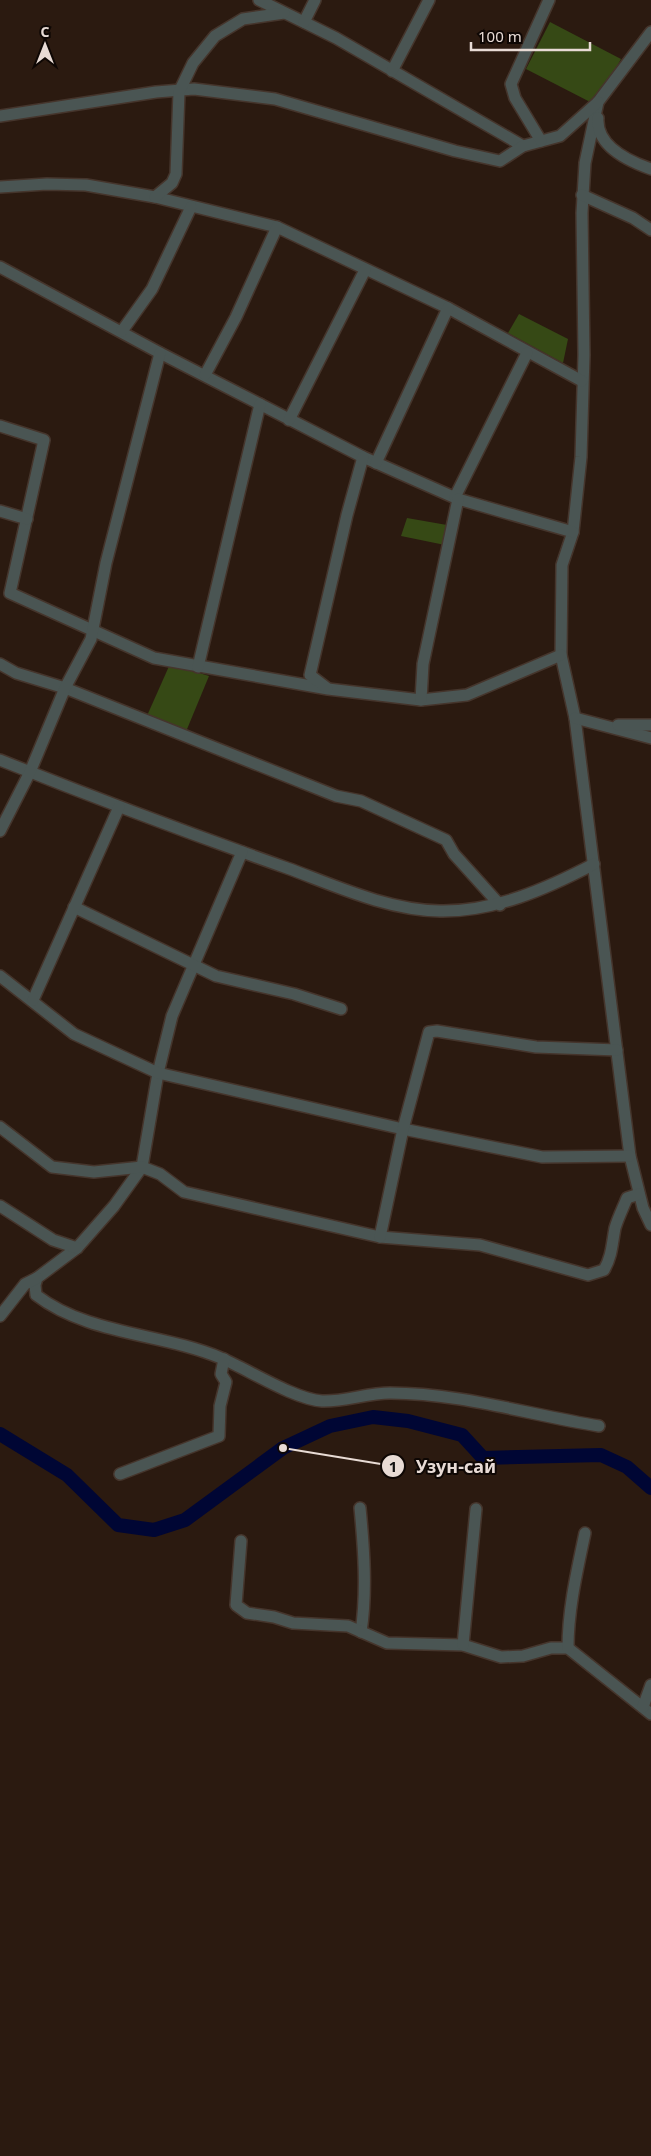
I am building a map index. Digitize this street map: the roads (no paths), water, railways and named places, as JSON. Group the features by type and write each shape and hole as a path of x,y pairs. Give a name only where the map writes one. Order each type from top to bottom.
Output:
{"street":[{"path":"259,0 336,38 523,146"},
{"path":"304,22 315,0"},
{"path":"392,71 429,0"},
{"path":"541,141 514,98 511,84 549,0"},
{"path":"155,198 172,183 176,174 180,90 193,63 215,36 244,19 285,13"},
{"path":"0,116 194,89 275,99 455,151 500,161 523,146 560,136 598,102 651,32"},
{"path":"598,102 597,129 608,147 651,169"},
{"path":"598,102 585,163 582,194 581,457 572,532 562,565 561,655 574,718 630,1156 643,1208 651,1225"},
{"path":"0,187 47,184 86,185 155,198 278,227 448,308 582,381"},
{"path":"582,194 633,218 651,230"},
{"path":"122,331 152,289 191,207"},
{"path":"205,375 240,308 278,227"},
{"path":"0,266 160,353 363,457 456,498 572,532"},
{"path":"289,420 365,270"},
{"path":"376,463 448,308"},
{"path":"421,700 423,664 456,498 527,352"},
{"path":"0,831 30,772 66,688 90,639 106,563 160,353"},
{"path":"198,667 260,404"},
{"path":"0,426 44,440 28,519 10,593 154,658 328,689 421,700 467,695 561,655"},
{"path":"328,689 310,675 347,515 363,457"},
{"path":"0,511 28,519"},
{"path":"0,664 16,673 66,688 336,796 361,800 446,840 454,854 500,904"},
{"path":"574,718 651,738"},
{"path":"602,724 651,725"},
{"path":"0,760 119,807 392,905 440,911 500,904 570,876 594,864"},
{"path":"32,1000 119,807"},
{"path":"0,1316 25,1284 37,1278 77,1248 114,1206 142,1167 158,1073 172,1016 242,852"},
{"path":"74,908 216,976 294,994 341,1009"},
{"path":"0,976 74,1034 158,1073 403,1129 542,1157 630,1156"},
{"path":"380,1237 403,1129 429,1032 437,1031 536,1047 617,1050"},
{"path":"0,1127 52,1167 94,1172 142,1167 160,1174 184,1192 380,1237 480,1245 588,1275 604,1270 612,1257 616,1227 627,1198 639,1194"},
{"path":"0,1206 53,1240 77,1248"},
{"path":"37,1278 35,1284 36,1295 49,1305 83,1320 224,1359 300,1396 322,1401 390,1393 443,1398 599,1426"},
{"path":"120,1474 219,1436 220,1406 226,1382 221,1374 224,1359"},
{"path":"360,1508 364,1545 361,1632"},
{"path":"463,1645 476,1508"},
{"path":"568,1648 574,1587 585,1533"},
{"path":"241,1541 236,1605 247,1613 274,1616 293,1623 348,1626 386,1643 463,1645 501,1657 523,1656 551,1648 568,1648 647,1711 651,1685"}],"waterway":[{"path":"0,1434 67,1475 118,1525 154,1530 185,1520 283,1448 330,1426 373,1417 408,1421 462,1435 483,1458 601,1455 627,1467 651,1488"}],"place":[{"name":"Узун-сай","path":"283,1448"}]}
